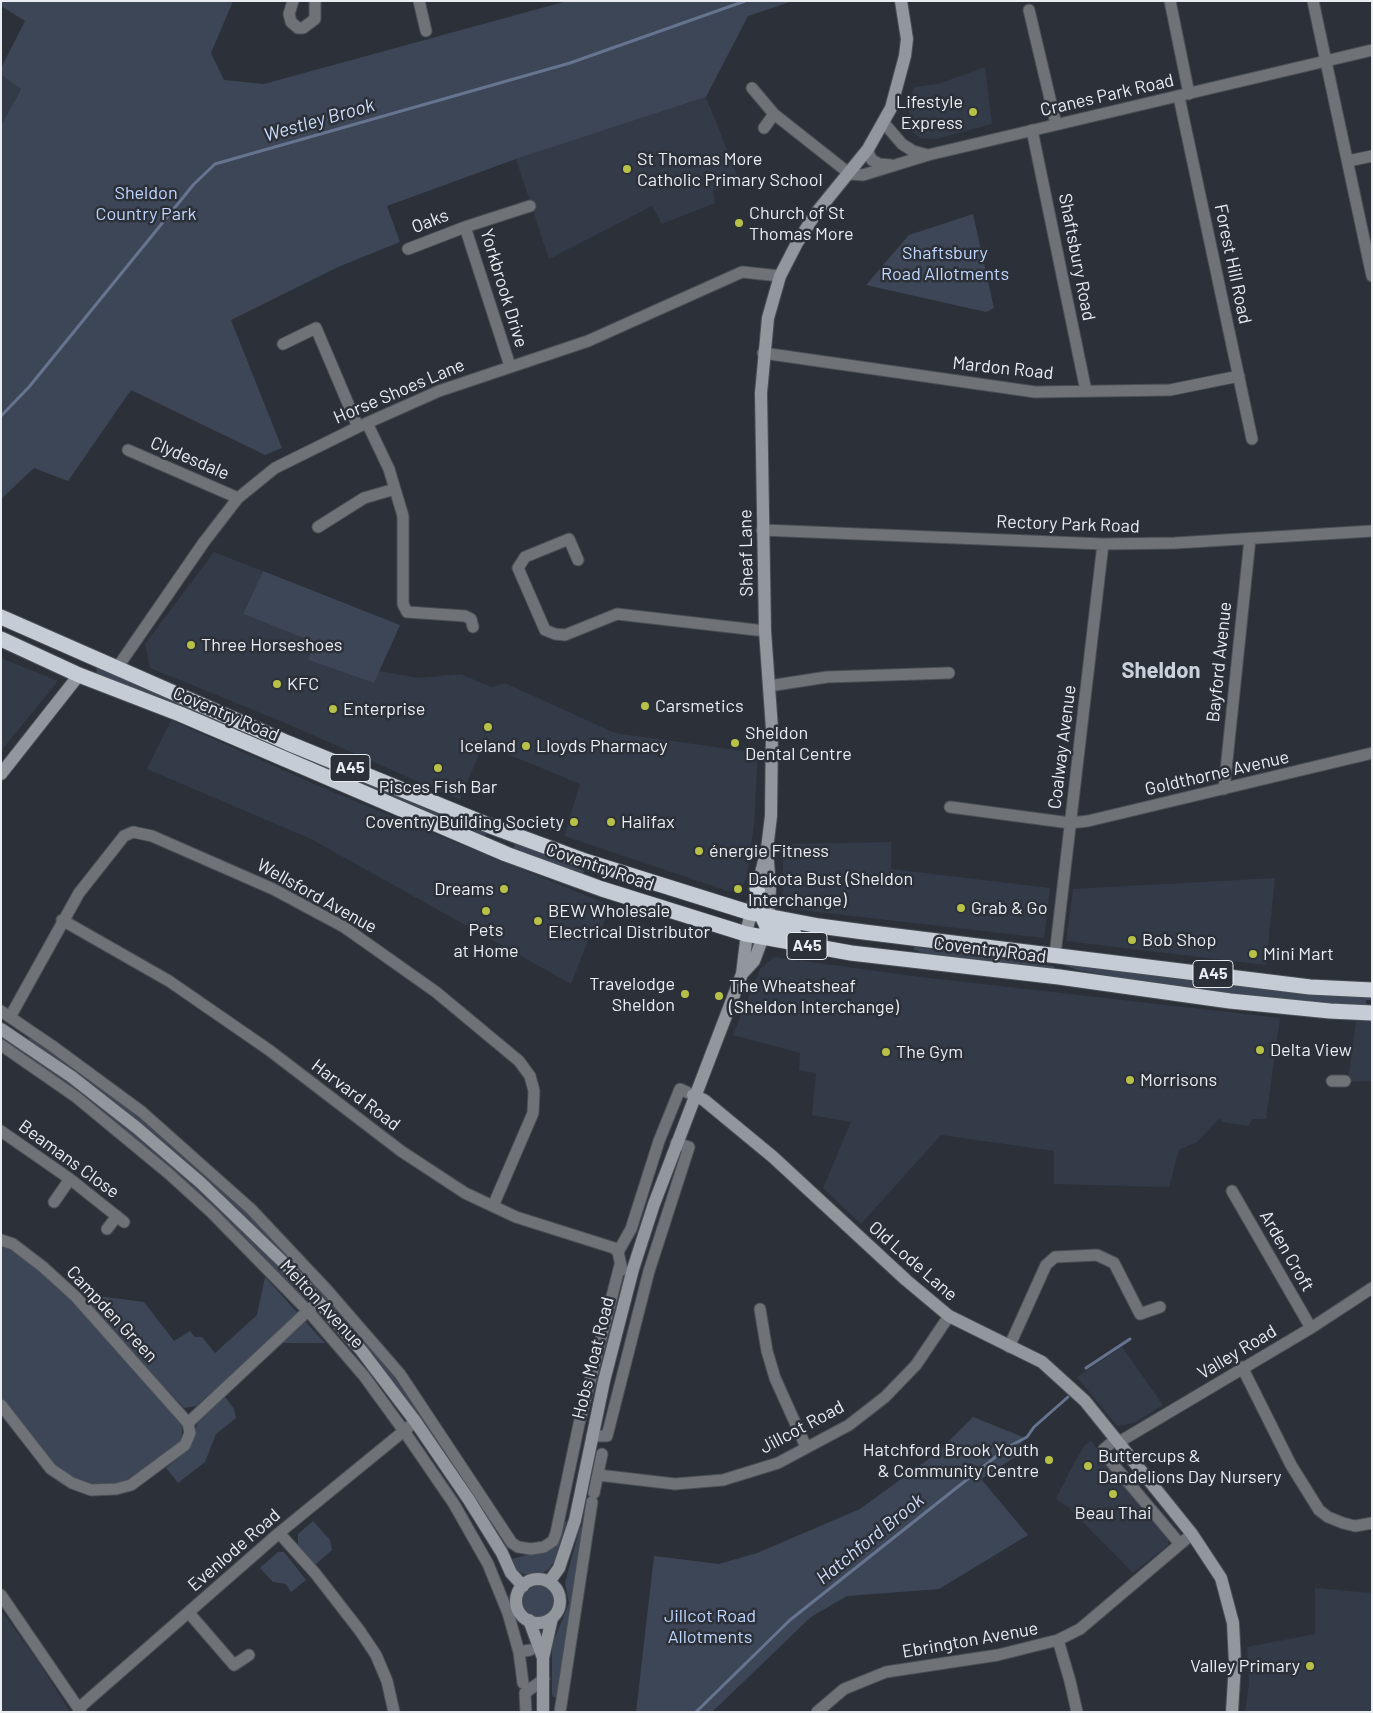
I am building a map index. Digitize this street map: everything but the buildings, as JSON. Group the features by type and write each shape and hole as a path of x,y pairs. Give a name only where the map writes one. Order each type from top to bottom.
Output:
{"highway":[{"name":"Coventry Road","path":"1,617 296,746 493,827 585,861 613,878 737,918 757,927 864,932 896,944 1058,966"},
{"path":"1,628 76,661 80,675"},
{"name":"Coventry Road","path":"1,639 80,675 180,714 506,854 602,889 757,927 852,953 912,960 1058,966 1310,987 1372,990"},
{"path":"757,927 763,888"},
{"name":"A45","path":"1058,966 1099,978 1108,983 1230,1001 1330,1011 1372,1013"}],"street":[{"path":"293,1 289,14 291,22 298,28 303,28 315,20 314,1"},
{"path":"419,1 426,31"},
{"name":"Sheaf Lane","path":"763,888 772,748 770,686 765,631 762,530 763,353 768,318 780,276 788,259 816,213 850,174 884,123 899,87 905,56 906,39 901,1"},
{"name":"Forest Hill Road","path":"1170,1 1184,95 1252,439"},
{"path":"1313,1 1372,276"},
{"path":"1029,10 1056,124"},
{"name":"Cranes Park Road","path":"850,174 862,175 928,155 1372,50"},
{"path":"767,86 754,91 774,114 850,174"},
{"path":"764,128 774,114"},
{"path":"884,123 902,144 913,151 928,155"},
{"name":"Shaftsbury Road","path":"1032,130 1086,391"},
{"path":"867,151 872,160 879,164 898,165"},
{"path":"1348,161 1372,156"},
{"name":"Yorkbrook Drive","path":"510,366 466,227 530,206"},
{"name":"Oaks","path":"408,249 466,227"},
{"name":"Horse Shoes Lane","path":"117,668 204,542 238,498 275,468 362,425 439,391 588,341 742,272 780,276"},
{"path":"283,344 316,328 362,425 389,469 403,516 402,604 407,612 465,616 471,620 473,627"},
{"name":"Mardon Road","path":"763,353 1035,392 1170,390 1239,376"},
{"name":"Clydesdale","path":"128,450 238,498"},
{"path":"318,527 364,498 395,488"},
{"name":"Rectory Park Road","path":"762,530 1103,544 1250,540 1372,531"},
{"path":"578,560 569,539 525,557 518,568 545,630 565,635 617,614 748,631 765,631"},
{"name":"Bayford Avenue","path":"1224,789 1250,540"},
{"name":"Coalway Avenue","path":"1058,966 1070,823 1103,544"},
{"path":"770,686 827,677 949,674"},
{"path":"1,774 80,675"},
{"name":"Goldthorne Avenue","path":"950,807 1070,823 1088,821 1372,753"},
{"name":"Wellsford Avenue","path":"6,1014 78,893 119,841 133,832 152,836 234,870 344,927 436,992 520,1061 530,1076 534,1091 533,1113 493,1206"},
{"name":"Harvard Road","path":"62,920 169,981 268,1050 402,1151 465,1193 516,1217 614,1248 618,1252"},
{"name":"Hobs Moat Road","path":"742,974 742,959 757,927"},
{"name":"Hobs Moat Road","path":"550,1582 559,1568 575,1520 592,1436 632,1274 645,1231 693,1096 742,974 754,961 757,927"},
{"name":"Melton Avenue","path":"6,1014 142,1112 251,1209 328,1291 400,1374 512,1543 518,1547"},
{"name":"Melton Avenue","path":"1,1029 72,1077 121,1115 201,1183 286,1265 361,1350 415,1421 502,1553 511,1573 523,1586"},
{"path":"20,1041 28,1030"},
{"name":"Melton Avenue","path":"1,1045 76,1098 168,1173 211,1212 308,1311 364,1376 404,1430 475,1539 525,1651 524,1688 526,1712"},
{"path":"1332,1080 1345,1081"},
{"path":"632,1274 626,1272 620,1265 618,1252 631,1229 659,1141 680,1089 693,1096"},
{"name":"Old Lode Lane","path":"693,1096 704,1100 773,1157 906,1280 949,1316 1042,1362 1057,1373 1085,1401 1192,1534 1221,1578 1233,1623 1235,1663 1232,1712"},
{"name":"Beamans Close","path":"1,1131 70,1179 120,1219 107,1229"},
{"name":"Hobs Moat Road","path":"592,1436 607,1436 649,1272 689,1148 676,1143"},
{"path":"54,1202 70,1179"},
{"name":"Arden Croft","path":"1232,1191 1312,1328"},
{"path":"631,1229 645,1231"},
{"name":"Campden Green","path":"1,1240 13,1244 43,1267 76,1297 188,1423"},
{"path":"1009,1347 1046,1265 1055,1257 1097,1255 1114,1262 1140,1314 1160,1307"},
{"name":"Hobs Moat Road","path":"518,1547 537,1548 549,1545 556,1534 579,1424 620,1265"},
{"name":"Valley Road","path":"1118,1441 1242,1367 1312,1328 1372,1288"},
{"path":"1,1405 51,1468 77,1485 100,1491 131,1485 186,1445 190,1433 188,1423 319,1302"},
{"path":"760,1308 775,1378 806,1447"},
{"name":"Jillcot Road","path":"598,1475 675,1484 724,1480 778,1463 848,1425 885,1397 916,1365 949,1316"},
{"path":"1242,1367 1291,1465 1320,1510 1328,1517 1355,1526 1372,1523"},
{"name":"Evenlode Road","path":"80,1710 280,1533 415,1421"},
{"path":"1118,1441 1104,1449 1107,1457 1180,1544"},
{"path":"560,1712 593,1498 602,1454"},
{"path":"280,1533 326,1588 376,1655 387,1681 394,1712"},
{"name":"Ebrington Avenue","path":"817,1712 844,1689 886,1672 998,1655 1058,1640 1080,1629 1192,1534"},
{"path":"502,1553 518,1547"},
{"path":"543,1658 529,1620 520,1612 517,1604 518,1595 523,1586 536,1579 550,1582 557,1590 560,1599 558,1611 552,1618 543,1658 543,1712"},
{"path":"1,1595 80,1710"},
{"path":"189,1612 234,1665 249,1655"},
{"path":"529,1620 539,1622 552,1618"},
{"path":"1058,1640 1070,1681 1076,1712"},
{"path":"524,1688 544,1679"}],"shaded area":[{"path":"985,67 992,124 936,139 920,138 910,129 909,105 914,87 938,84"},
{"path":"1,75 21,89 1,126"},
{"name":"St Thomas More Catholic Primary School","path":"706,97 739,180 713,191 715,203 662,224 652,206 549,259 516,159"},
{"path":"214,552 263,571 243,614 315,642 308,660 374,683 379,671 418,678 461,674 491,687 505,683 615,733 758,753 754,825 747,876 741,890 728,891 564,836 580,784 483,744 460,800 283,722 150,668 145,644"},
{"path":"1,658 58,681 1,751"},
{"path":"171,720 328,790 609,905 601,933 592,930 571,984 311,839 147,769"},
{"path":"891,842 891,869 1050,888 1044,938 791,909 786,905 783,899 783,844"},
{"path":"1275,878 1266,965 1066,941 1073,889"},
{"path":"774,957 921,977 1280,1018 1266,1119 1253,1119 1248,1126 1222,1122 1220,1118 1197,1142 1179,1150 1169,1187 1054,1184 1054,1151 941,1135 861,1224 823,1188 851,1122 812,1115 816,1073 799,1070 800,1053 733,1035 760,969"},
{"path":"1356,1020 1372,1020 1372,1081 1348,1082"},
{"path":"1122,1347 1163,1405 1134,1423 1117,1426 1077,1377"},
{"path":"1091,1441 1168,1536 1168,1545 1133,1573 1068,1507 1056,1499 1074,1463 1085,1445"},
{"name":"Valley Primary","path":"1315,1588 1372,1593 1372,1712 1245,1712 1249,1684 1247,1647 1315,1634"},
{"path":"1,1610 40,1664 70,1712 1,1712"}],"green space":[{"name":"Sheldon Country Park","path":"1,1 233,1 211,53 224,80 264,84 567,1 793,1 748,16 706,97 516,159 387,206 400,242 338,267 231,320 282,448 265,455 131,390 68,481 34,468 1,499 1,126 21,89 1,75 1,68 25,21 1,6"},
{"name":"Shaftsbury Road Allotments","path":"973,214 994,308 986,312 866,285 909,235"},
{"path":"263,571 400,625 374,683 308,660 314,642 243,614"},
{"path":"96,664 488,831 485,836 506,844 505,846 97,675"},
{"path":"496,836 584,871 582,877 513,850 515,844"},
{"path":"915,947 1053,966 1057,970 933,957 913,949"},
{"path":"1060,962 1372,996 1372,1000 1366,1000 1366,1006 1312,1005 1145,982 1078,970 1063,965"},
{"path":"1,1035 44,1063 138,1134 249,1236 306,1295 305,1298 303,1299 219,1215 1,1042"},
{"path":"31,1036 134,1110 243,1208 320,1286 413,1399 509,1545 508,1548 504,1548 443,1449 330,1304 277,1249 29,1041"},
{"path":"1,1244 9,1246 42,1269 183,1423 181,1441 132,1480 111,1487 84,1485 64,1475 1,1401"},
{"path":"265,1277 325,1343 283,1343 223,1394 234,1409 236,1418 216,1434 205,1462 178,1483 166,1468 184,1453 193,1441 198,1420 217,1401 210,1394 196,1406 184,1408 89,1306 98,1296 144,1302 174,1341 190,1331 195,1337 202,1337 215,1353 257,1315"},
{"name":"Jillcot Road Allotments","path":"973,1417 1023,1437 1018,1455 981,1479 1028,1535 939,1589 847,1596 811,1617 712,1712 636,1712 654,1556 719,1564 757,1553 860,1509 937,1453"},
{"path":"313,1521 330,1540 332,1550 315,1565 298,1545 298,1534"},
{"path":"563,1521 567,1522 554,1562 548,1570 540,1574 526,1575 516,1570 512,1559 556,1547"},
{"path":"580,1527 584,1528 570,1606 559,1694 557,1697 554,1697 552,1695 552,1645 569,1603 565,1583"},
{"path":"278,1552 284,1552 306,1580 291,1592 286,1584 273,1582 260,1568"},
{"path":"540,1584 547,1585 552,1589 556,1594 556,1608 552,1613 547,1617 540,1618 533,1617 528,1613 524,1608 523,1601 524,1594 528,1589 533,1585"}],"waterway":[{"name":"Westley Brook","path":"1,416 29,387 194,184 215,164 570,63 745,1"},
{"name":"Hatchford Brook","path":"1086,1368 1130,1339"},
{"name":"Hatchford Brook","path":"696,1712 790,1620 1008,1447 1027,1437 1034,1427 1068,1397"}],"place":[{"name":"Lifestyle Express","path":"973,112"},
{"name":"St Thomas More Catholic Primary School","path":"627,169"},
{"name":"Church of St Thomas More","path":"739,223"},
{"name":"Three Horseshoes","path":"191,645"},
{"name":"KFC","path":"277,684"},
{"name":"Carsmetics","path":"645,706"},
{"name":"Enterprise","path":"333,709"},
{"name":"Iceland","path":"488,727"},
{"name":"Sheldon Dental Centre","path":"735,743"},
{"name":"Lloyds Pharmacy","path":"526,746"},
{"name":"Pisces Fish Bar","path":"438,768"},
{"name":"Coventry Building Society","path":"574,822"},
{"name":"Halifax","path":"611,822"},
{"name":"énergie Fitness","path":"699,851"},
{"name":"Dreams","path":"504,889"},
{"name":"Dakota Bust (Sheldon Interchange)","path":"738,889"},
{"name":"Grab & Go","path":"961,908"},
{"name":"Pets at Home","path":"486,911"},
{"name":"BEW Wholesale Electrical Distributor","path":"538,921"},
{"name":"Bob Shop","path":"1132,940"},
{"name":"Mini Mart","path":"1253,954"},
{"name":"Travelodge Sheldon","path":"685,994"},
{"name":"The Wheatsheaf (Sheldon Interchange)","path":"719,996"},
{"name":"Delta View","path":"1260,1050"},
{"name":"The Gym","path":"886,1052"},
{"name":"Morrisons","path":"1130,1080"},
{"name":"Hatchford Brook Youth & Community Centre","path":"1049,1460"},
{"name":"Buttercups & Dandelions Day Nursery","path":"1088,1466"},
{"name":"Beau Thai","path":"1113,1494"},
{"name":"Valley Primary","path":"1310,1666"}],"district":[{"name":"Sheldon","path":"1161,671"}]}
